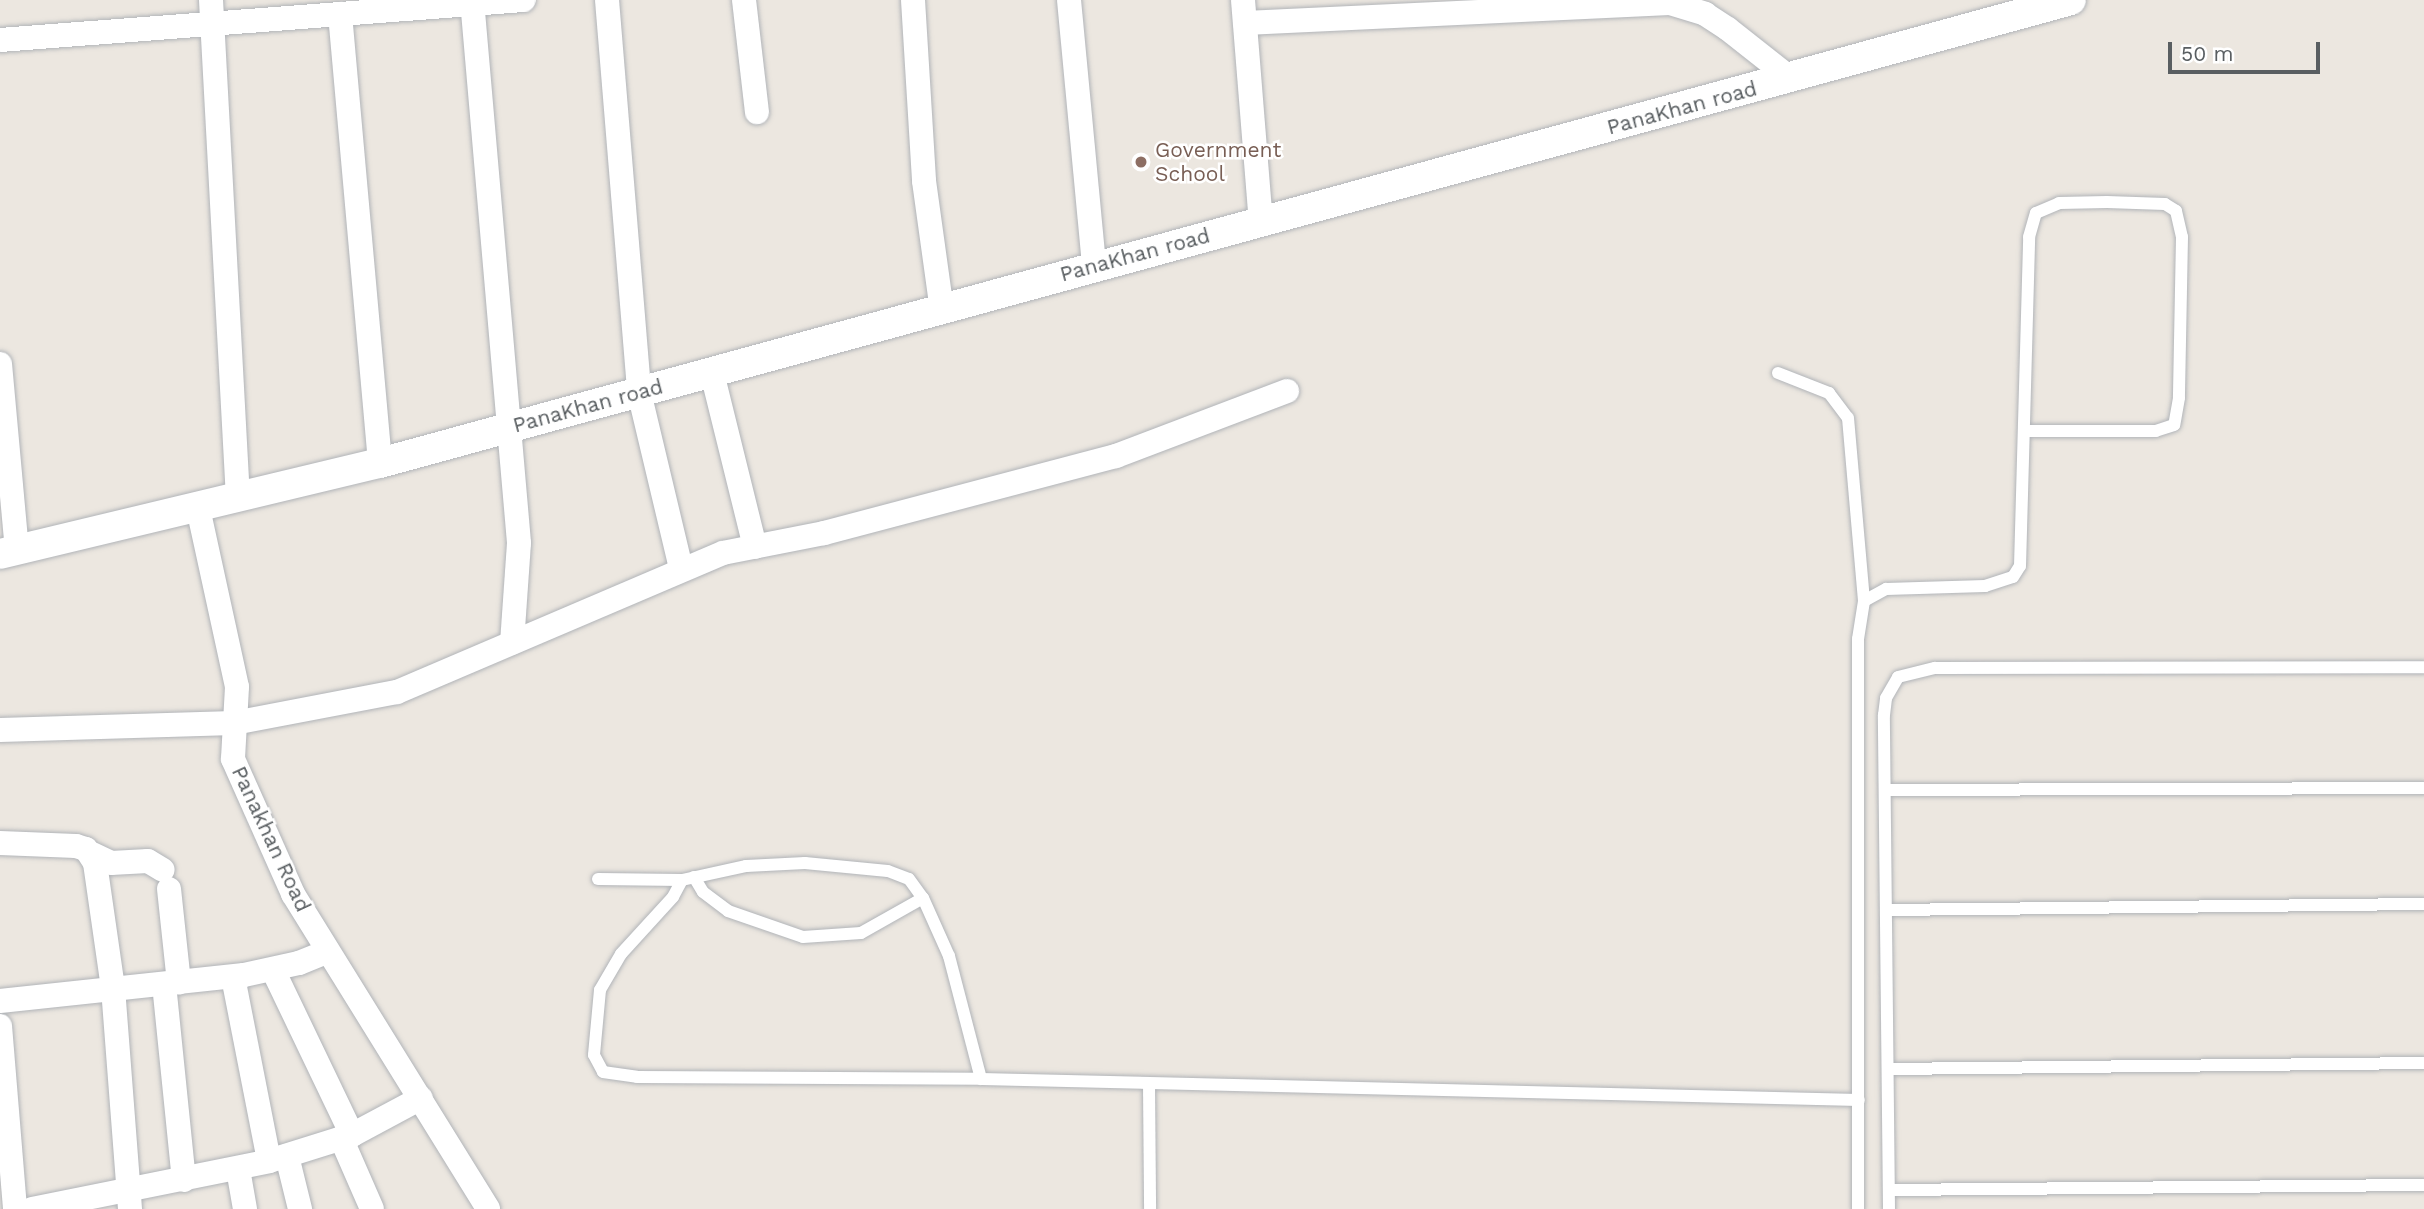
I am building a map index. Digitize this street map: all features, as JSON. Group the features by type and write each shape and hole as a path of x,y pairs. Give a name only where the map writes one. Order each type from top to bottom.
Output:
{"street":[{"path":"211,0 238,497"},
{"path":"0,40 523,0"},
{"path":"607,0 639,392 681,569"},
{"path":"744,0 757,112"},
{"path":"913,0 924,181 942,310"},
{"path":"1069,0 1094,265"},
{"name":"PanaKhan road","path":"9,552 380,463 942,310 1094,265 1261,222 2071,0"},
{"path":"472,2 519,544 512,643"},
{"path":"1261,222 1244,12 1670,3 1705,14 1790,78"},
{"path":"340,14 380,463"},
{"path":"0,364 9,552"},
{"path":"712,373 755,547"},
{"path":"0,730 234,723 397,692 681,569 755,547 1116,456 1287,391"},
{"name":"Panakhan Road","path":"198,508 237,687 233,759 293,894 488,1209"},
{"path":"0,843 76,846 111,863 148,861 166,880 184,1180"},
{"path":"92,854 114,988 129,1201"},
{"path":"0,1001 233,977 273,970 328,951"},
{"path":"273,970 346,1137 372,1209"},
{"path":"233,977 278,1159 300,1209"},
{"path":"0,1026 15,1209"},
{"path":"32,1209 129,1201 184,1180 278,1159 346,1137 421,1098"},
{"path":"238,1168 245,1209"}],"lane":[{"path":"1864,601 1886,589 1985,586 2012,577 2023,552 2029,237 2036,213 2059,203 2107,202 2165,204 2176,211 2182,237 2179,398 2174,425 2156,431 2027,431"},
{"path":"1778,373 1829,393 1848,418 1864,601 1858,639 1858,1209"},
{"path":"1889,1209 1886,698 1898,677 1911,671 2424,667"},
{"path":"1885,790 2424,788"},
{"path":"598,879 688,879 746,866 805,863 897,873 923,898 963,1000 981,1079"},
{"path":"688,879 621,954 600,990 594,1055 603,1072 637,1077 981,1079 1859,1100"},
{"path":"688,879 728,911 803,937 861,933 923,898"},
{"path":"1886,910 2424,904"},
{"path":"1888,1069 2424,1063"},
{"path":"1149,1085 1150,1209"},
{"path":"1889,1190 2424,1185"}],"place":[{"name":"Government School","path":"1141,162"}]}
